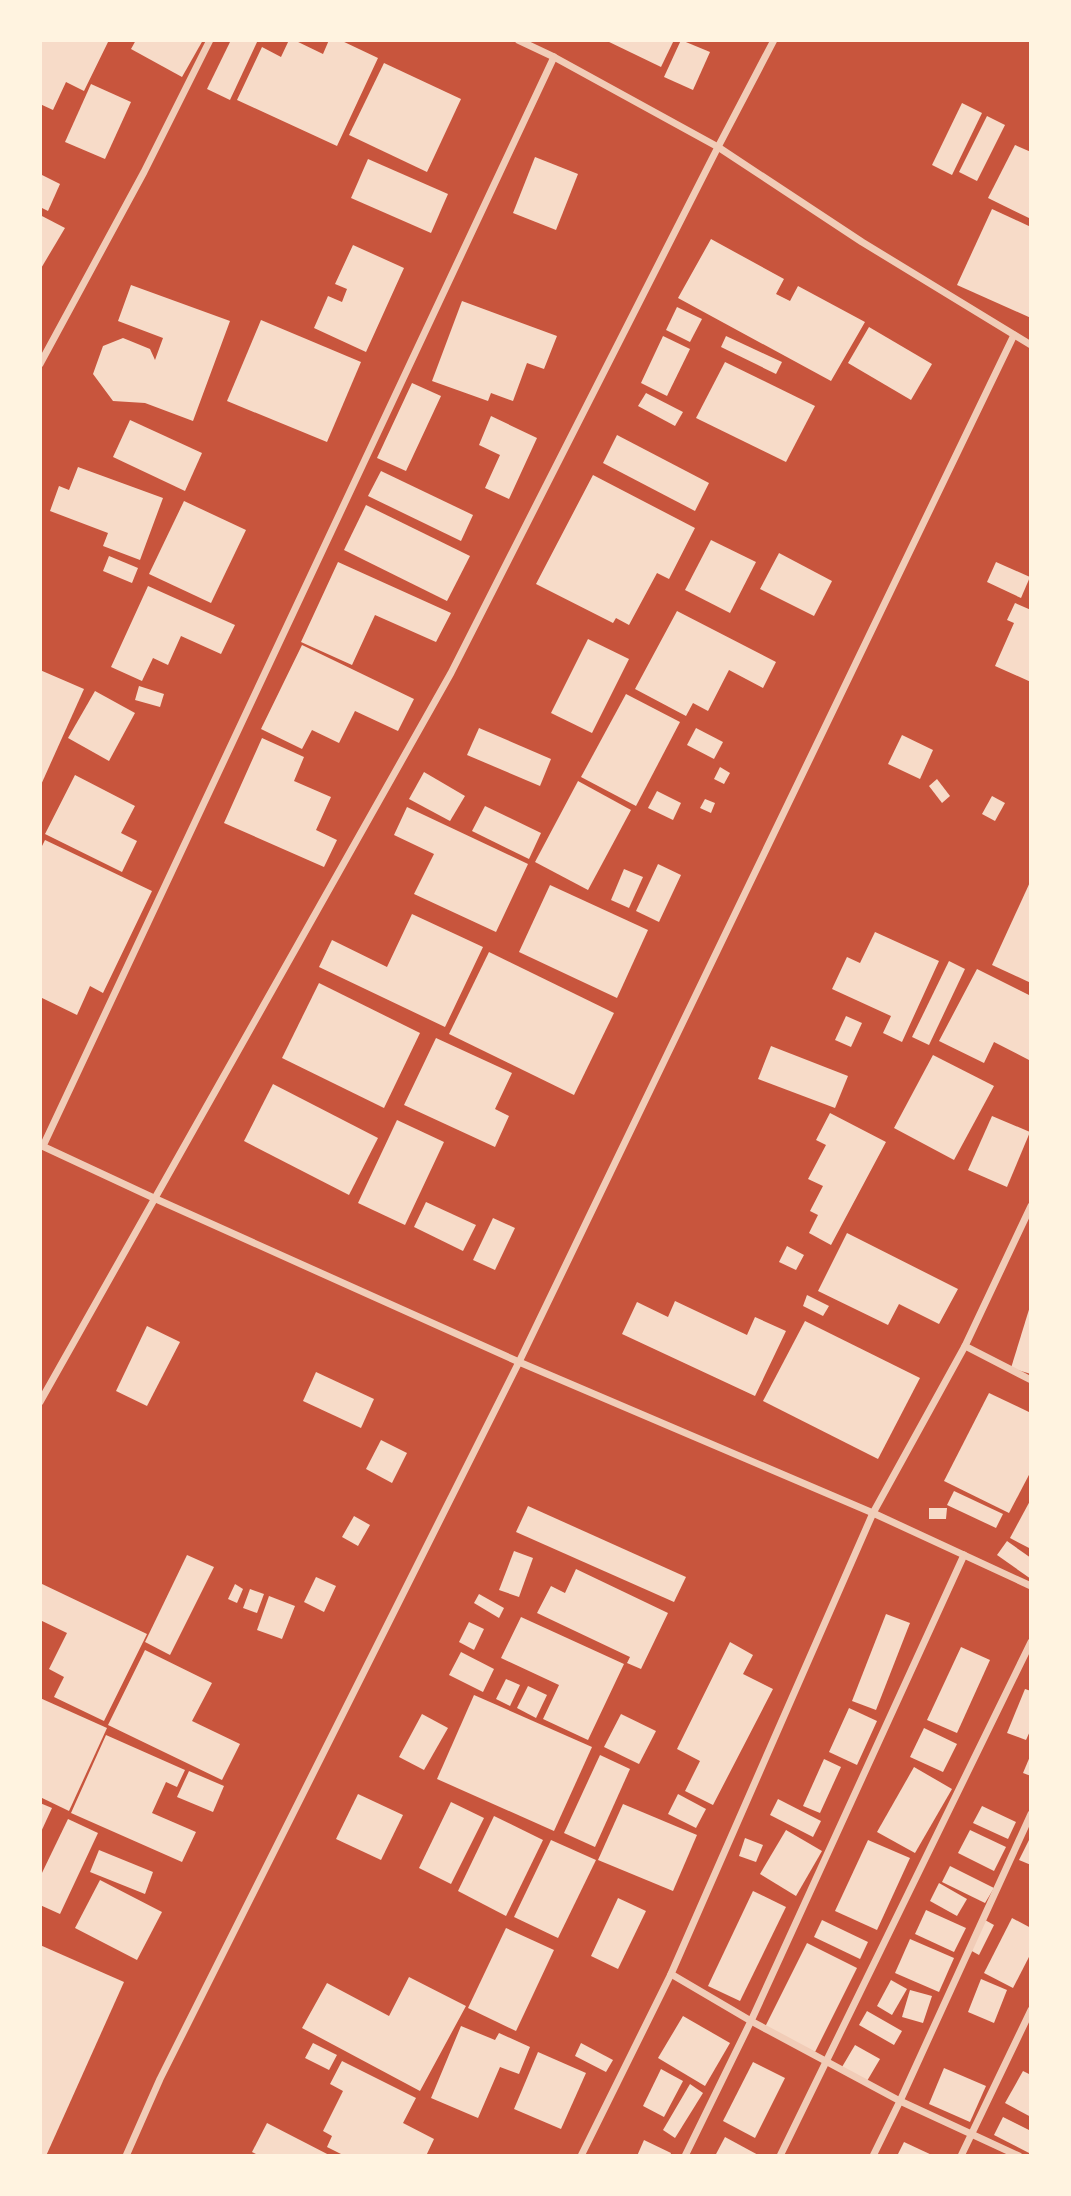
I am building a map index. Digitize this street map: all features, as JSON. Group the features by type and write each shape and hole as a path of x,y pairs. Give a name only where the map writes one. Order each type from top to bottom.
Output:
{"street":[{"path":"40,364 144,172 210,40"},
{"path":"517,40 554,57 718,147 862,242 1031,345"},
{"path":"40,1402 452,673 774,40"},
{"path":"554,57 41,1146 519,1362 873,1513 1031,1586"},
{"path":"126,2156 160,2079 519,1362 1014,335"},
{"path":"581,2156 671,1974 873,1513 965,1346 1031,1206"},
{"path":"965,1346 1031,1380"},
{"path":"685,2156 751,2021 964,1555"},
{"path":"780,2156 1031,1642"},
{"path":"873,2156 1031,1814"},
{"path":"671,1974 751,2021 900,2101 1019,2156"},
{"path":"961,2156 1031,2010"}],"building":[{"path":"40,40 109,40 84,91 66,82 53,110 40,104"},
{"path":"136,40 203,40 182,77 131,49"},
{"path":"231,40 258,40 230,100 207,89"},
{"path":"289,40 323,54 329,40 340,40 378,58 337,146 237,100 262,47 281,57"},
{"path":"605,40 674,40 661,67"},
{"path":"681,40 710,52 693,90 664,77"},
{"path":"384,63 461,99 427,172 349,135"},
{"path":"91,84 131,102 105,159 65,142"},
{"path":"962,103 982,113 952,175 932,165"},
{"path":"987,116 1005,125 977,181 959,172"},
{"path":"1015,145 1031,152 1031,219 988,198"},
{"path":"535,157 578,174 556,230 513,213"},
{"path":"368,159 448,194 431,233 351,198"},
{"path":"40,174 60,184 48,211 40,207"},
{"path":"992,209 1031,227 1031,318 957,285"},
{"path":"40,215 65,228 40,270"},
{"path":"711,239 784,279 776,294 790,301 798,286 865,322 831,381 678,298"},
{"path":"353,245 404,268 366,352 314,328 328,296 342,302 347,289 335,284"},
{"path":"131,285 230,321 193,421 145,403 113,401 93,374 103,346 123,338 150,349 155,360 163,338 118,321"},
{"path":"462,301 557,336 544,369 527,363 513,401 491,393 488,401 432,381"},
{"path":"677,307 702,319 690,342 666,330"},
{"path":"261,320 361,362 327,442 227,401"},
{"path":"869,327 932,364 911,400 848,363"},
{"path":"663,336 690,349 667,396 641,383"},
{"path":"726,336 782,362 776,374 721,347"},
{"path":"725,362 815,406 786,462 696,418"},
{"path":"412,383 441,396 406,471 377,458"},
{"path":"646,393 683,412 675,426 638,406"},
{"path":"491,416 537,438 509,499 485,488 500,455 479,445"},
{"path":"130,420 202,453 185,491 113,457"},
{"path":"617,435 709,483 695,511 603,463"},
{"path":"78,467 163,498 140,560 103,546 108,533 50,511 59,486 69,490"},
{"path":"381,471 473,515 461,541 368,496"},
{"path":"593,475 695,528 669,579 657,573 629,625 616,618 613,623 536,584"},
{"path":"184,501 246,530 211,603 149,574"},
{"path":"366,505 470,556 447,601 344,550"},
{"path":"711,540 756,562 730,613 685,590"},
{"path":"779,553 832,581 814,616 760,589"},
{"path":"109,556 138,568 132,583 103,571"},
{"path":"338,562 451,613 436,642 375,615 352,665 301,642"},
{"path":"996,562 1030,577 1021,598 987,582"},
{"path":"148,586 235,625 221,654 181,636 168,665 153,658 142,681 111,667"},
{"path":"1015,603 1031,610 1031,682 995,666 1014,623 1007,620"},
{"path":"677,611 776,662 763,688 729,670 708,711 693,703 686,716 635,689"},
{"path":"588,639 629,659 592,733 551,713"},
{"path":"302,645 414,699 398,731 355,711 339,743 312,730 302,749 261,729"},
{"path":"40,670 84,689 40,787"},
{"path":"139,686 164,694 160,707 135,700"},
{"path":"95,691 135,713 109,761 68,738"},
{"path":"626,694 680,722 636,806 581,777"},
{"path":"479,728 551,759 540,786 467,755"},
{"path":"696,728 723,742 714,759 687,745"},
{"path":"902,735 933,750 920,779 888,764"},
{"path":"262,738 304,757 294,781 331,797 316,830 337,840 324,867 224,823"},
{"path":"720,767 730,773 724,784 714,779"},
{"path":"424,772 465,796 450,821 409,799"},
{"path":"75,775 135,806 121,833 137,841 122,872 45,834"},
{"path":"937,779 950,796 942,803 929,786"},
{"path":"578,781 631,810 588,890 535,862"},
{"path":"657,791 681,803 673,820 648,808"},
{"path":"992,796 1005,803 995,821 982,814"},
{"path":"705,799 715,803 711,813 700,808"},
{"path":"485,806 541,833 529,859 472,831"},
{"path":"407,807 528,864 496,932 414,894 434,854 394,835"},
{"path":"45,840 152,891 103,993 90,986 77,1015 40,997 40,850"},
{"path":"658,864 681,875 659,922 636,911"},
{"path":"624,869 643,877 629,908 611,900"},
{"path":"1031,880 1031,983 992,965"},
{"path":"550,885 648,930 617,998 519,952"},
{"path":"412,914 483,947 445,1027 319,967 332,940 387,967"},
{"path":"875,932 939,961 902,1042 883,1033 891,1016 832,989 847,957 860,963"},
{"path":"489,952 614,1013 574,1095 449,1034"},
{"path":"949,961 965,969 929,1045 912,1037"},
{"path":"977,969 1031,996 1029,1060 994,1042 984,1063 939,1041"},
{"path":"319,983 420,1033 384,1108 282,1058"},
{"path":"846,1016 862,1023 851,1047 835,1040"},
{"path":"436,1038 512,1073 495,1109 509,1116 495,1147 404,1105"},
{"path":"771,1046 848,1076 835,1108 758,1079"},
{"path":"933,1055 994,1086 954,1160 894,1128"},
{"path":"273,1084 378,1138 349,1195 244,1141"},
{"path":"830,1113 886,1142 831,1245 809,1233 818,1215 810,1211 823,1186 808,1179 826,1145 816,1140"},
{"path":"992,1116 1030,1132 1007,1187 968,1170"},
{"path":"397,1120 444,1142 405,1225 358,1203"},
{"path":"426,1202 476,1225 463,1251 414,1227"},
{"path":"493,1218 515,1228 495,1270 473,1260"},
{"path":"847,1233 958,1289 939,1324 899,1304 888,1325 818,1291"},
{"path":"787,1246 804,1255 796,1270 779,1262"},
{"path":"807,1295 829,1306 823,1316 803,1306"},
{"path":"675,1301 747,1335 755,1317 786,1331 755,1396 622,1334 637,1302 668,1317"},
{"path":"1031,1303 1031,1374 1011,1368"},
{"path":"805,1321 920,1378 878,1459 763,1401"},
{"path":"147,1326 180,1342 147,1406 116,1391"},
{"path":"316,1372 374,1399 361,1428 303,1401"},
{"path":"989,1393 1031,1413 1031,1471 1009,1513 944,1481"},
{"path":"381,1440 407,1453 392,1483 366,1469"},
{"path":"954,1491 1003,1514 996,1528 947,1505"},
{"path":"1031,1499 1031,1549 1010,1538"},
{"path":"528,1506 686,1577 674,1602 516,1532"},
{"path":"929,1508 947,1508 946,1519 929,1519"},
{"path":"354,1516 370,1525 358,1546 342,1537"},
{"path":"1007,1541 1031,1558 1031,1579 997,1555"},
{"path":"514,1551 533,1558 519,1597 499,1590"},
{"path":"187,1555 214,1567 170,1655 145,1642"},
{"path":"576,1569 668,1613 641,1669 627,1663 630,1657 537,1613 551,1586 565,1593"},
{"path":"316,1577 336,1586 324,1612 304,1602"},
{"path":"40,1583 147,1634 104,1721 54,1697 64,1677 49,1669 67,1633 40,1620"},
{"path":"235,1584 243,1589 237,1603 228,1599"},
{"path":"250,1589 264,1594 257,1613 243,1608"},
{"path":"479,1594 504,1608 499,1618 474,1603"},
{"path":"269,1596 295,1606 282,1639 257,1630"},
{"path":"886,1614 910,1623 876,1710 852,1701"},
{"path":"521,1617 624,1664 588,1740 543,1719 559,1685 501,1658"},
{"path":"469,1622 484,1629 474,1650 459,1642"},
{"path":"730,1642 753,1655 743,1674 773,1689 713,1805 685,1791 700,1761 677,1749"},
{"path":"961,1647 990,1660 957,1733 927,1720"},
{"path":"145,1650 212,1683 192,1721 240,1744 222,1780 108,1725"},
{"path":"461,1652 494,1669 483,1692 449,1675"},
{"path":"506,1679 520,1685 510,1706 496,1699"},
{"path":"528,1686 547,1695 536,1718 517,1708"},
{"path":"1025,1689 1031,1691 1031,1729 1026,1740 1007,1733"},
{"path":"474,1695 592,1747 554,1831 437,1779"},
{"path":"40,1698 107,1728 69,1811 40,1797"},
{"path":"849,1708 877,1721 857,1765 829,1752"},
{"path":"422,1714 448,1728 424,1770 399,1757"},
{"path":"621,1714 656,1731 639,1764 604,1747"},
{"path":"924,1728 957,1744 943,1772 910,1757"},
{"path":"106,1735 185,1770 177,1787 166,1782 152,1813 196,1832 182,1862 71,1813"},
{"path":"1031,1754 1031,1776 1023,1773"},
{"path":"600,1755 630,1769 595,1847 564,1833"},
{"path":"824,1759 841,1767 820,1813 803,1806"},
{"path":"914,1767 952,1789 915,1853 877,1832"},
{"path":"189,1771 224,1786 213,1812 177,1797"},
{"path":"358,1794 403,1815 381,1860 336,1839"},
{"path":"678,1794 706,1809 696,1828 668,1814"},
{"path":"778,1799 821,1821 813,1837 770,1815"},
{"path":"451,1802 484,1818 451,1884 419,1868"},
{"path":"40,1803 52,1808 40,1834"},
{"path":"623,1804 697,1835 673,1891 598,1860"},
{"path":"982,1806 1016,1822 1008,1839 973,1823"},
{"path":"494,1816 543,1840 506,1916 458,1891"},
{"path":"68,1819 98,1833 60,1914 40,1905 40,1877"},
{"path":"786,1830 822,1851 796,1896 760,1874"},
{"path":"970,1830 1006,1847 994,1871 958,1853"},
{"path":"1031,1836 1031,1865 1019,1860"},
{"path":"745,1838 763,1845 756,1862 739,1856"},
{"path":"551,1840 596,1860 558,1938 514,1917"},
{"path":"868,1840 910,1858 877,1930 835,1911"},
{"path":"99,1850 153,1872 145,1894 90,1872"},
{"path":"950,1866 994,1888 985,1903 942,1882"},
{"path":"100,1880 162,1912 137,1960 75,1928"},
{"path":"939,1883 967,1899 957,1916 930,1901"},
{"path":"753,1891 786,1907 740,2001 708,1986"},
{"path":"618,1898 646,1911 618,1969 591,1956"},
{"path":"926,1910 966,1928 954,1952 915,1934"},
{"path":"1012,1918 1031,1928 1031,1953 1013,1988 984,1973"},
{"path":"822,1920 868,1942 860,1959 814,1937"},
{"path":"985,1920 994,1925 979,1955 970,1950"},
{"path":"506,1928 554,1950 516,2031 468,2008"},
{"path":"910,1939 954,1958 939,1992 895,1973"},
{"path":"807,1943 857,1968 815,2052 765,2027"},
{"path":"40,1945 124,1982 46,2156 40,2156"},
{"path":"409,1977 466,2006 420,2091 302,2028 327,1983 389,2016"},
{"path":"981,1979 1007,1990 994,2023 968,2012"},
{"path":"891,1980 907,1989 892,2015 877,2006"},
{"path":"910,1990 932,1996 923,2023 902,2017"},
{"path":"867,2011 902,2031 894,2045 859,2025"},
{"path":"683,2016 730,2043 705,2086 658,2058"},
{"path":"461,2026 495,2040 499,2033 530,2047 519,2074 500,2067 478,2118 431,2098"},
{"path":"313,2043 337,2055 329,2070 305,2058"},
{"path":"581,2043 613,2060 606,2072 575,2056"},
{"path":"855,2045 880,2059 867,2081 842,2067"},
{"path":"538,2052 586,2073 561,2129 514,2109"},
{"path":"342,2061 416,2098 403,2123 434,2139 426,2156 345,2156 327,2147 332,2136 323,2131 343,2091 330,2084"},
{"path":"753,2062 785,2078 755,2138 723,2121"},
{"path":"944,2068 986,2086 970,2122 929,2104"},
{"path":"661,2069 683,2081 664,2117 643,2106"},
{"path":"1023,2071 1031,2075 1031,2117 1005,2103"},
{"path":"690,2084 703,2093 675,2138 663,2130"},
{"path":"1003,2117 1031,2131 1031,2154 994,2135"},
{"path":"267,2123 331,2156 260,2156 252,2152"},
{"path":"725,2137 760,2156 715,2156"},
{"path":"644,2140 671,2153 670,2156 637,2156"},
{"path":"904,2142 934,2156 897,2156"}]}
